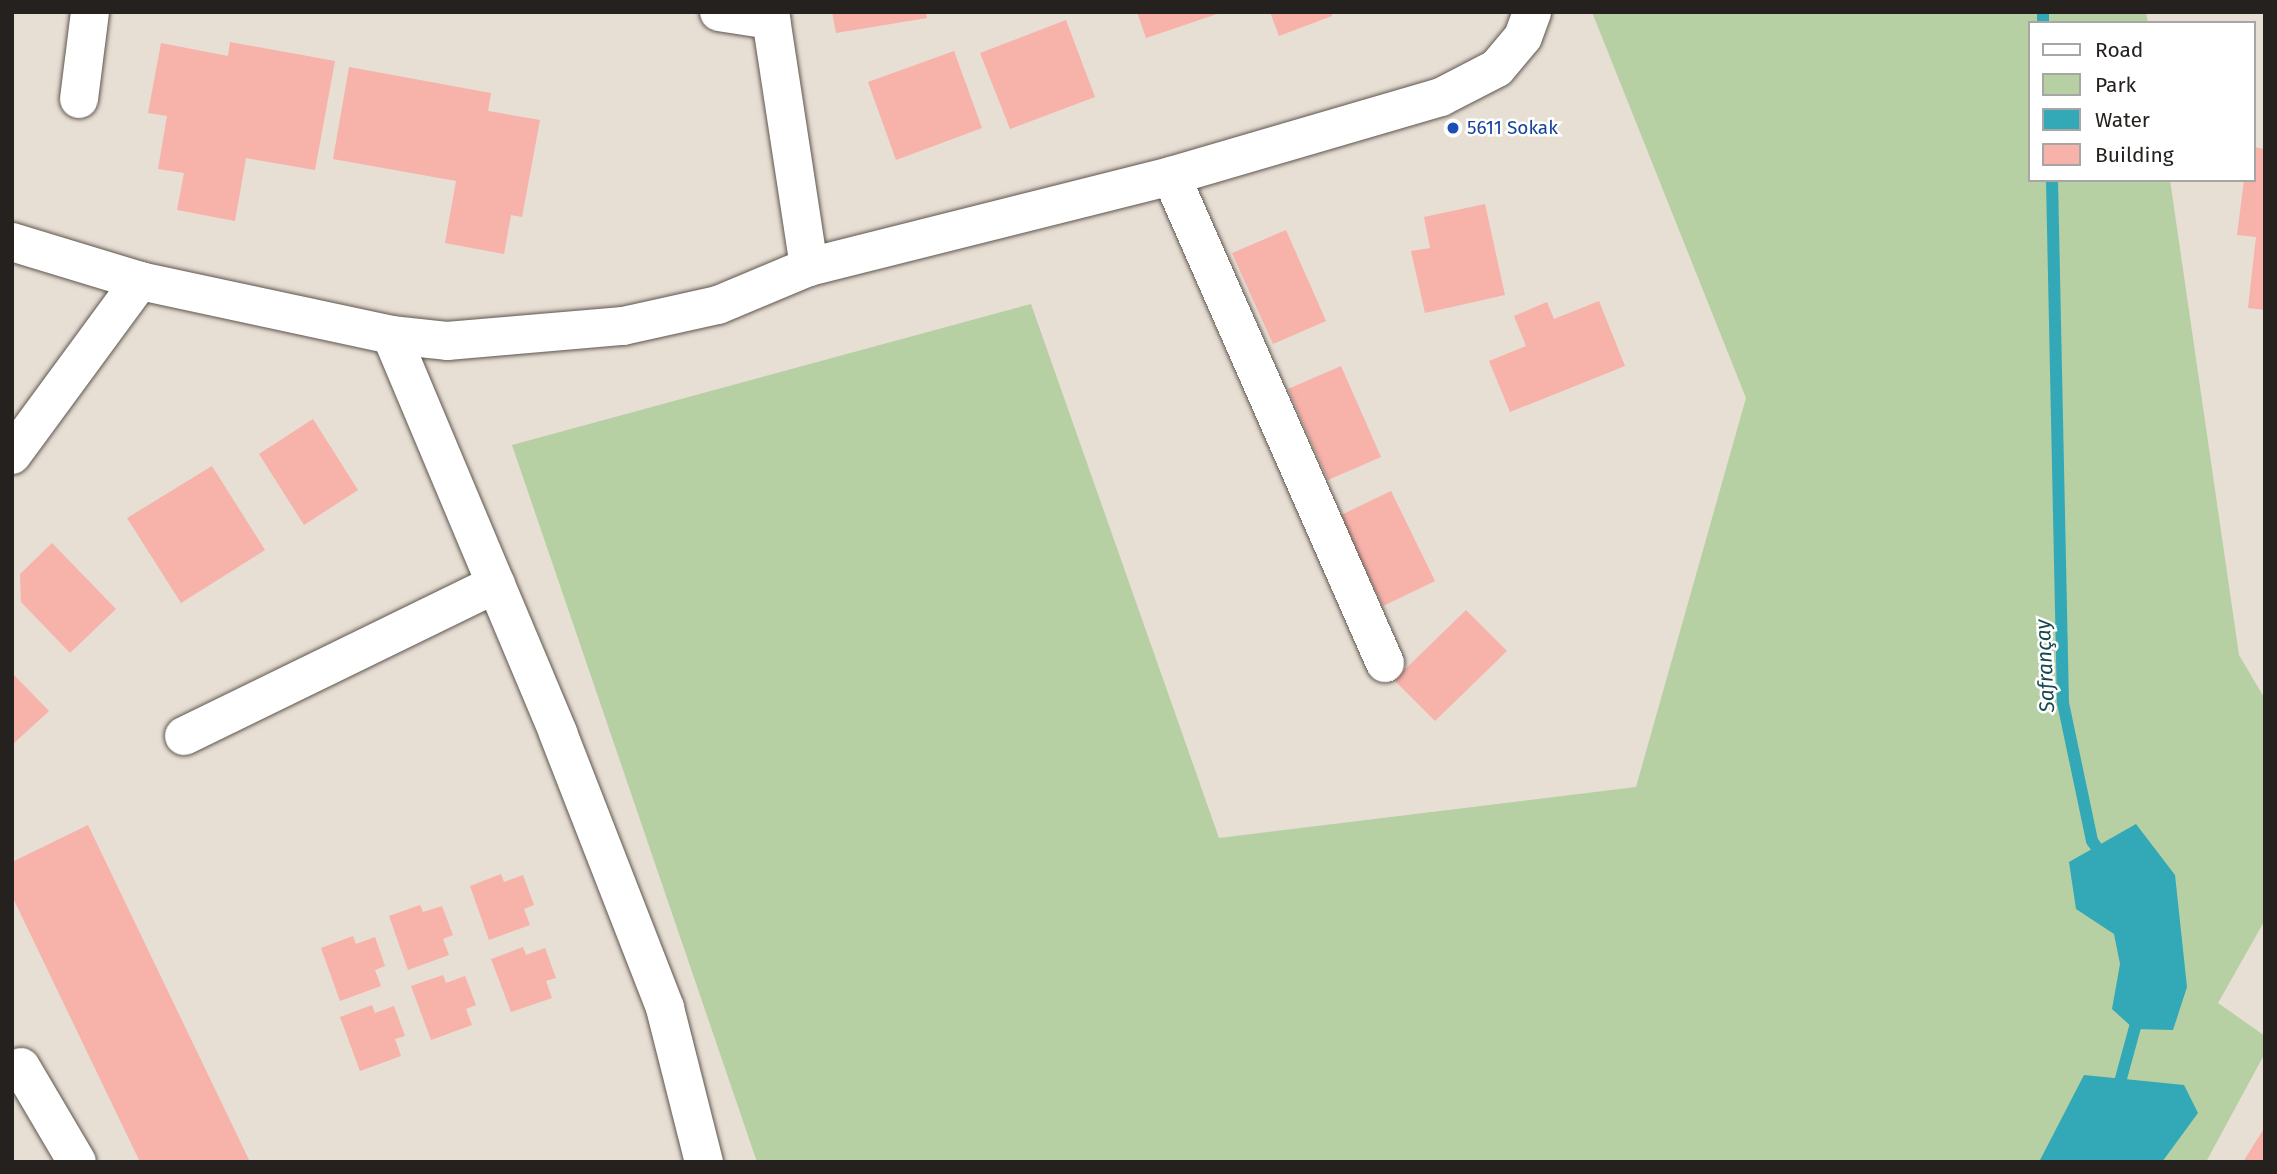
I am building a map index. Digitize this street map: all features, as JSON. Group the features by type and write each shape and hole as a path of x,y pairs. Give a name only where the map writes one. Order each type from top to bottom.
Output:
{"street":[{"path":"79,99 90,12"},
{"path":"719,12 771,16 809,267"},
{"path":"12,242 139,281 391,335 447,341 623,326 718,305 809,267 1171,176 1441,97 1497,68 1523,37 1532,12"},
{"path":"1171,176 1385,663"},
{"path":"12,455 139,281"},
{"path":"391,335 496,584 665,1008 704,1162"},
{"path":"184,736 496,584"},
{"path":"15,1066 77,1162"}],"green space":[{"path":"1592,12 2146,12 2148,21 2028,21 2028,182 2170,182 2239,655 2265,699 2265,920 2218,1003 2265,1036 2265,1053 2206,1162 757,1162 512,445 1031,304 1219,838 1636,787 1746,398"}],"water":[{"path":"2136,824 2175,875 2187,987 2173,1030 2134,1029 2112,1009 2120,964 2114,934 2076,909 2069,862"},
{"path":"2084,1075 2184,1085 2198,1113 2162,1162 2039,1162"}],"building":[{"path":"832,12 926,12 927,18 836,33"},
{"path":"1137,12 1220,12 1220,13 1146,38"},
{"path":"1270,12 1331,12 1332,16 1279,36"},
{"path":"1066,20 1095,97 1010,129 980,53"},
{"path":"230,42 335,61 315,170 246,158 235,221 177,210 184,173 158,169 167,116 148,113 161,43 228,56"},
{"path":"954,51 982,128 896,160 868,82"},
{"path":"349,67 491,93 488,111 540,120 522,217 511,215 504,254 445,243 456,181 333,159"},
{"path":"2256,147 2265,149 2265,310 2248,308 2256,237 2237,235 2244,182 2256,182"},
{"path":"1485,204 1505,295 1425,313 1411,251 1430,248 1424,217"},
{"path":"1286,230 1326,321 1273,344 1232,253"},
{"path":"1599,301 1625,366 1510,412 1489,361 1526,346 1514,316 1547,302 1554,319"},
{"path":"1341,366 1381,457 1328,480 1288,389"},
{"path":"313,419 358,490 304,525 259,454"},
{"path":"212,466 265,550 181,603 127,518"},
{"path":"1391,491 1435,581 1383,606 1339,516"},
{"path":"52,543 116,609 70,653 21,602 20,574"},
{"path":"1466,610 1507,651 1435,721 1394,680"},
{"path":"12,673 49,711 12,745"},
{"path":"88,825 250,1162 140,1162 12,896 12,862"},
{"path":"501,874 504,882 523,875 534,905 524,909 530,925 489,940 470,886"},
{"path":"420,905 423,912 442,906 453,935 443,939 449,955 408,970 389,916"},
{"path":"353,936 356,944 375,937 385,966 375,970 381,986 340,1001 321,948"},
{"path":"523,947 526,955 545,948 556,978 546,981 552,998 511,1012 491,959"},
{"path":"443,975 446,983 465,976 476,1005 466,1009 472,1025 431,1040 411,986"},
{"path":"372,1005 375,1013 394,1006 405,1036 395,1039 401,1056 360,1071 340,1017"},
{"path":"2265,1127 2265,1162 2243,1162"}],"waterway":[{"name":"Safrançay","path":"2043,12 2043,21"},
{"name":"Safrançay","path":"2052,182 2063,703 2092,841 2105,859"},
{"name":"Safrançay","path":"2117,1093 2138,1016"}],"place":[{"name":"5611 Sokak","path":"1453,128"}]}
